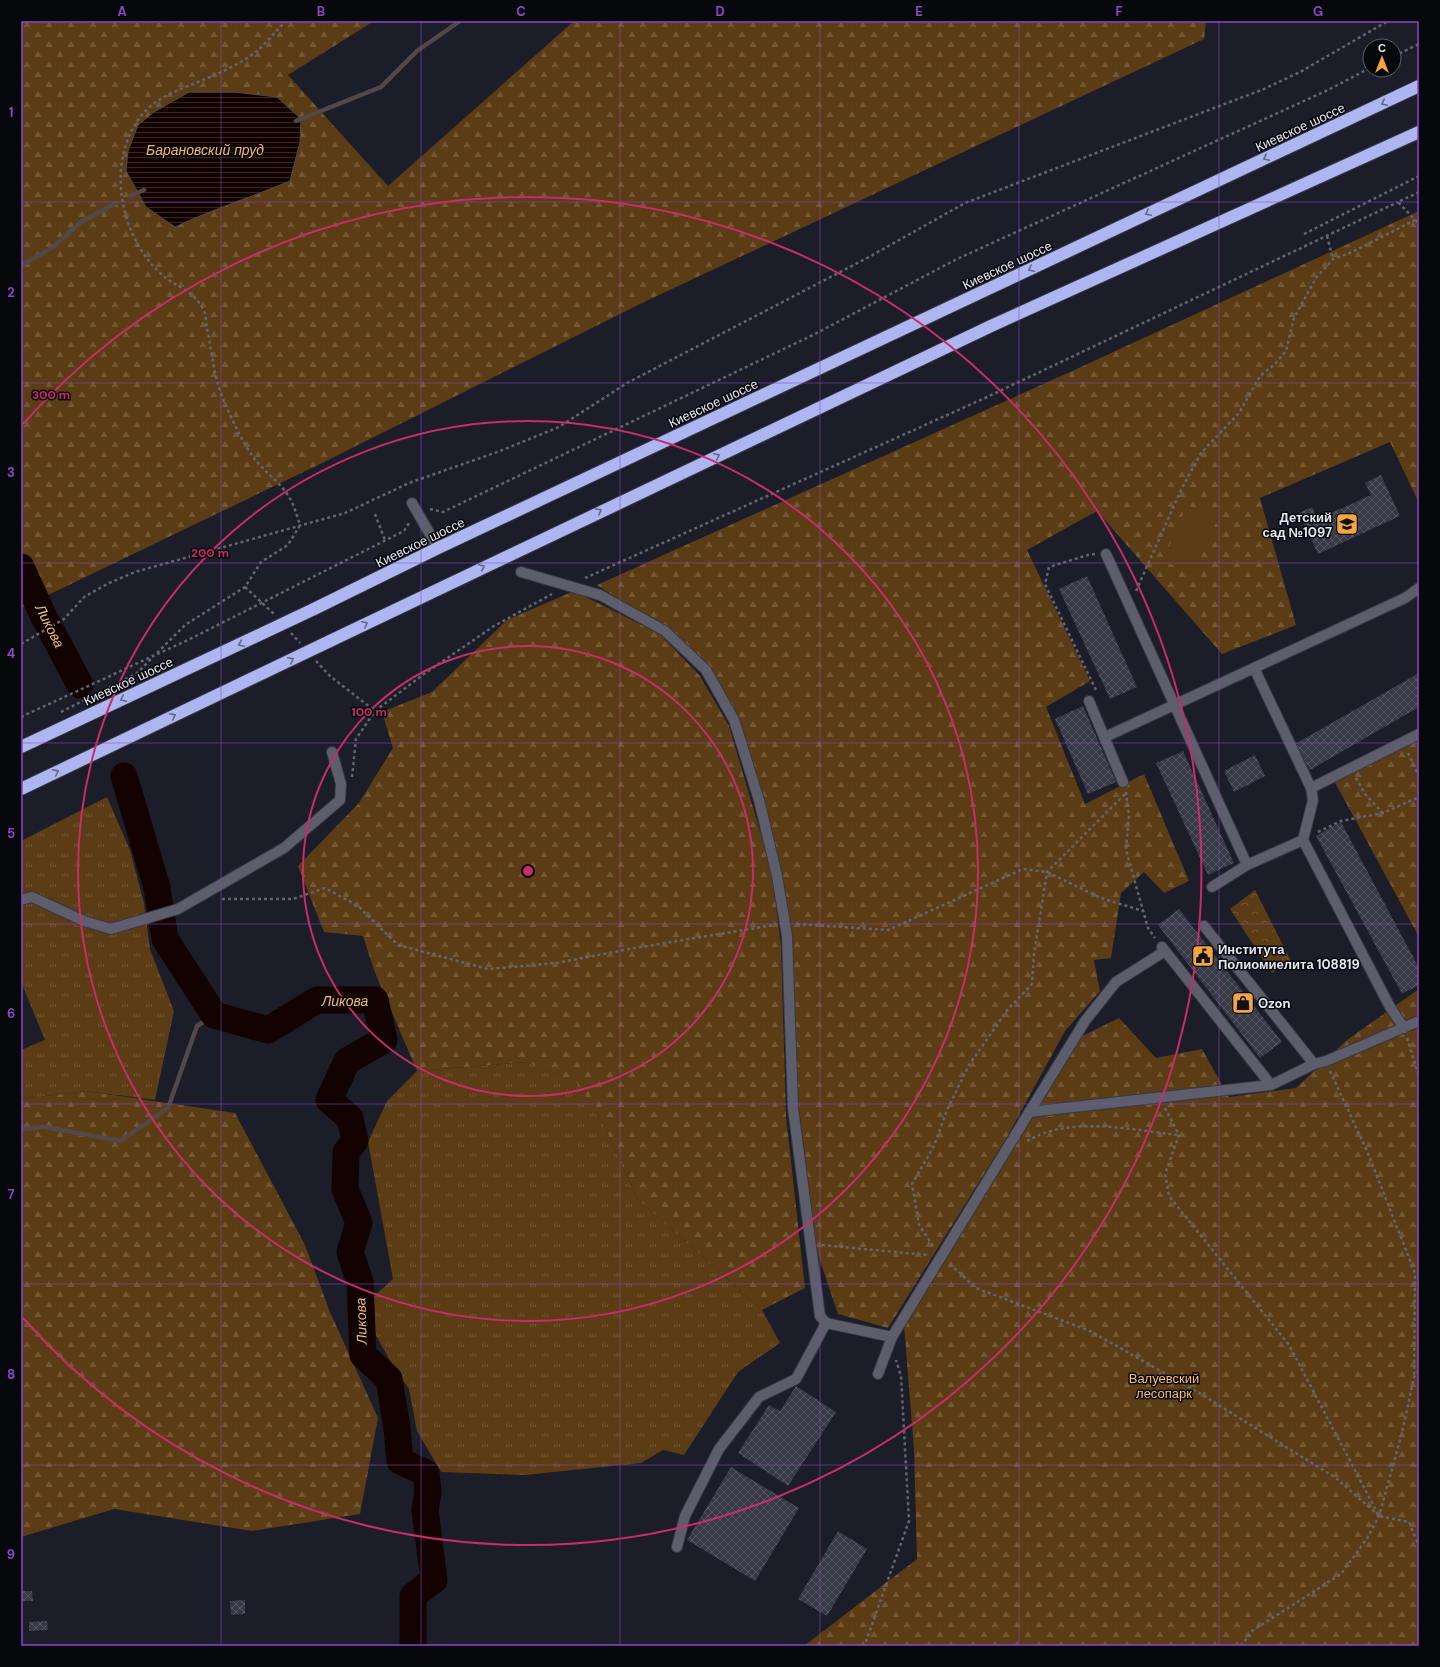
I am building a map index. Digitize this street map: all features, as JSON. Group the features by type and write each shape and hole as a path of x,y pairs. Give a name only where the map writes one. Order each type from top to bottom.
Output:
{"highway":[{"name":"Киевское шоссе","path":"21,747 314,609 438,548 1419,86"},
{"path":"21,789 991,326 1419,132"}],"street":[{"path":"412,503 438,548"},
{"path":"1106,554 1247,865"},
{"path":"521,572 600,595 665,631 706,670 734,720 756,793 778,876 784,923 794,1108 820,1316 826,1323 892,1340"},
{"path":"1105,737 1405,598 1419,588"},
{"path":"1254,668 1311,788 1313,800 1303,840 1390,1007 1404,1028"},
{"path":"1091,704 1123,782"},
{"path":"1311,788 1419,734"},
{"path":"21,900 32,897 84,921 111,929 178,909 284,848 340,800 342,784 332,752"},
{"path":"1212,887 1247,865 1303,840"},
{"path":"1204,926 1314,1064"},
{"path":"878,1374 892,1340 940,1256 1085,1021 1116,982 1163,949 1271,1085"},
{"path":"1029,1112 1271,1085 1314,1064 1326,1061 1404,1028 1419,1020"},
{"path":"677,1547 685,1516 719,1449 759,1397 796,1379 826,1323"}],"path":[{"path":"286,21 256,52 218,74 150,105 133,127 125,146 120,183 128,219 136,240 147,258 166,280 184,288 195,296 204,310 218,385 226,405 250,453 265,472 284,489 292,502 300,526"},
{"path":"21,644 64,619 84,597 109,583 135,572 276,534 345,513 409,483 500,451 559,427 627,383 869,258 965,203 1264,89 1314,64 1388,21"},
{"path":"1402,52 1419,44"},
{"path":"21,717 155,655 404,531 410,520 427,509 443,512 813,335 957,259 1326,91 1362,72"},
{"path":"1304,234 1419,176"},
{"path":"342,784 352,776 356,739 375,711 424,674 494,626 568,586 985,398 1419,192"},
{"path":"1398,202 1419,224"},
{"path":"1130,606 1181,490 1201,453 1239,413 1260,376 1275,364 1286,350 1294,318 1316,278 1333,260 1419,218"},
{"path":"1327,236 1333,260"},
{"path":"375,514 385,540"},
{"path":"59,713 136,674 185,625 245,587 261,562 288,545 300,526"},
{"path":"1091,704 1097,693 1045,584 1049,567 1088,555 1106,554"},
{"path":"1403,742 1419,776"},
{"path":"1351,768 1365,794 1383,812"},
{"path":"1123,782 1129,815 1126,850 1148,928 1163,949"},
{"path":"1126,793 1047,872 1034,954 1032,984 1008,1009 969,1065 948,1110 934,1146 912,1184 919,1225 940,1256 976,1288 1090,1331 1196,1391 1336,1478 1378,1516 1409,1522 1419,1546"},
{"path":"1303,840 1341,821 1383,812 1419,797"},
{"path":"203,895 209,899 293,899 325,888 358,906 398,945 488,969 557,963 784,923 888,930 1023,869 1047,872 1101,898 1143,911"},
{"path":"1404,1028 1419,1076"},
{"path":"1241,1646 1252,1631 1341,1574 1368,1537 1378,1516 1402,1433 1414,1377 1415,1274 1367,1151 1326,1061"},
{"path":"1160,1097 1179,1135 1165,1174 1169,1196 1289,1345 1378,1516"},
{"path":"1024,1143 1041,1133 1086,1126 1179,1135"},
{"path":"812,1244 940,1256"},
{"path":"862,1646 865,1644 909,1521 901,1376 892,1340"},
{"path":"1414,1377 1419,1370"}],"green space":[{"path":"21,21 374,21 288,75 388,186 574,21 1206,21 1204,39 642,303 316,466 21,608"},
{"path":"1419,211 1419,503 1390,442 1260,498 1296,625 1222,654 1097,511 1027,550 1090,681 1046,707 1085,804 1144,774 1189,881 1164,893 1144,872 1121,893 1111,958 1094,960 1100,991 1065,1031 1006,1139 888,1328 838,1314 817,1252 797,1093 791,941 760,793 708,669 671,633 597,585 1070,372"},
{"path":"1187,505 1218,518 1194,574 1163,561"},
{"path":"574,591 660,634 700,676 729,726 772,872 781,946 786,1116 805,1288 762,1310 637,1198 604,1125 576,1082 526,1062 417,1071 374,970 363,936 324,932 298,866 359,803 393,748 382,712 432,692 507,620"},
{"path":"1419,734 1419,937 1331,775"},
{"path":"107,797 130,850 144,903 150,949 174,1011 155,1100 86,1091 21,1099 21,1050 45,1040 21,982 21,841"},
{"path":"1255,890 1291,961 1272,973 1230,909"},
{"name":"Валуевский лесопарк","path":"1419,989 1419,1646 804,1646 917,1559 914,1450 904,1325 1074,1040 1119,1018 1156,1058 1202,1049 1229,1097 1296,1088 1347,1040"},
{"path":"526,1062 577,1082 604,1125 637,1198 762,1310 780,1343 738,1372 684,1455 663,1450 641,1463 525,1475 441,1472 417,1431 409,1389 392,1364 373,1330 372,1298 393,1279 368,1142 387,1101 417,1071"},
{"path":"86,1091 235,1113 305,1245 330,1312 378,1418 360,1514 252,1531 114,1509 21,1537 21,1099"}],"water":[{"name":"Барановский пруд","path":"189,92 234,92 277,97 301,119 300,142 290,181 204,214 175,227 146,207 126,171 128,151 138,125 154,112"}],"building":[{"path":"1381,475 1400,516 1318,554 1299,513 1312,507 1318,519 1371,495 1365,483"},
{"path":"1087,576 1137,687 1110,699 1059,589"},
{"path":"1419,673 1419,707 1310,770 1295,744"},
{"path":"1083,706 1116,782 1088,794 1055,719"},
{"path":"1183,751 1234,863 1208,875 1156,763"},
{"path":"1255,755 1265,776 1234,792 1224,771"},
{"path":"1341,822 1419,968 1419,985 1402,994 1316,836"},
{"path":"1179,909 1282,1042 1260,1058 1158,925"},
{"path":"796,1386 836,1412 788,1486 738,1453 769,1405 780,1411"},
{"path":"731,1467 799,1508 755,1581 687,1540"},
{"path":"838,1531 867,1549 827,1616 798,1599"},
{"path":"21,1591 32,1591 33,1601 21,1601"},
{"path":"245,1600 245,1614 231,1615 230,1601"},
{"path":"47,1621 48,1630 29,1631 29,1622"}],"waterway":[{"path":"296,121 381,87 417,51 460,21"},
{"path":"130,196 144,190"},
{"path":"21,266 53,247 81,222 116,203"},
{"name":"Ликова","path":"21,567 43,615 80,685"},
{"name":"Ликова","path":"124,776 157,888 165,939 214,1015 268,1030 317,1000 375,1000 384,1040 347,1061 329,1100 350,1118 355,1141 346,1152 345,1189 359,1223 350,1252 360,1282 363,1355 389,1379 397,1428 400,1461 426,1473 428,1492 425,1510 434,1580 413,1596 413,1646"},
{"path":"21,1129 45,1127 120,1141 168,1108 197,1026 214,1015"}],"place":[{"name":"Детский сад №1097","path":"1347,524"},
{"name":"Института Полиомиелита 108819","path":"1203,956"},
{"name":"Ozon","path":"1243,1003"}]}
